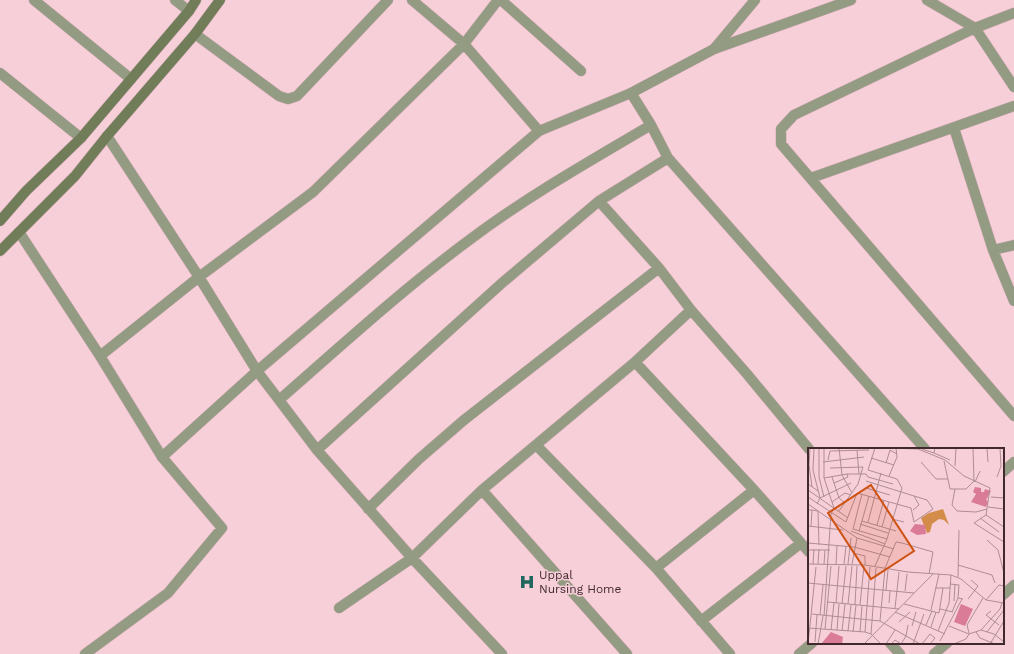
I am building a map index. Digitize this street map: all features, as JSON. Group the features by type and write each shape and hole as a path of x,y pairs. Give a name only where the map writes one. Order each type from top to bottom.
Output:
{"main road":[{"path":"1,218 26,191 81,138 196,0"},
{"path":"0,251 75,176 107,136 195,34 220,0"}],"street":[{"path":"34,0 131,79"},
{"path":"175,0 189,10"},
{"path":"195,34 279,96 288,99 297,96 388,0"},
{"path":"412,0 464,44 539,131"},
{"path":"100,356 199,277 312,192 464,44 498,0"},
{"path":"501,0 581,71"},
{"path":"714,48 755,0"},
{"path":"162,458 257,371 539,131 630,93 714,48 851,0"},
{"path":"927,0 975,28 1014,87"},
{"path":"1014,13 975,28 794,115 781,129 781,144 1014,416"},
{"path":"0,74 81,138"},
{"path":"630,93 651,125 668,158 924,448"},
{"path":"811,178 1014,106"},
{"path":"278,400 414,283 472,238 536,193 651,125"},
{"path":"954,128 993,250 1014,301"},
{"path":"107,136 199,277 257,371 278,400 317,450 368,509 499,653"},
{"path":"317,450 502,283 599,201 668,158"},
{"path":"599,201 659,268 691,310 808,448"},
{"path":"18,232 100,356 162,458 222,528 168,593 85,654"},
{"path":"993,250 1014,245"},
{"path":"368,509 418,459 464,420 659,268"},
{"path":"339,608 412,558 482,490 635,362 691,310"},
{"path":"635,362 754,490 808,551"},
{"path":"536,445 656,568 730,654"},
{"path":"1004,471 1014,462"},
{"path":"482,490 627,654"},
{"path":"656,568 754,490"},
{"path":"701,621 801,543"},
{"path":"1004,593 1014,585"},
{"path":"799,654 811,644"},
{"path":"891,644 900,654"},
{"path":"934,654 946,644"}],"place":[{"name":"Uppal Nursing Home","path":"527,582"}]}
